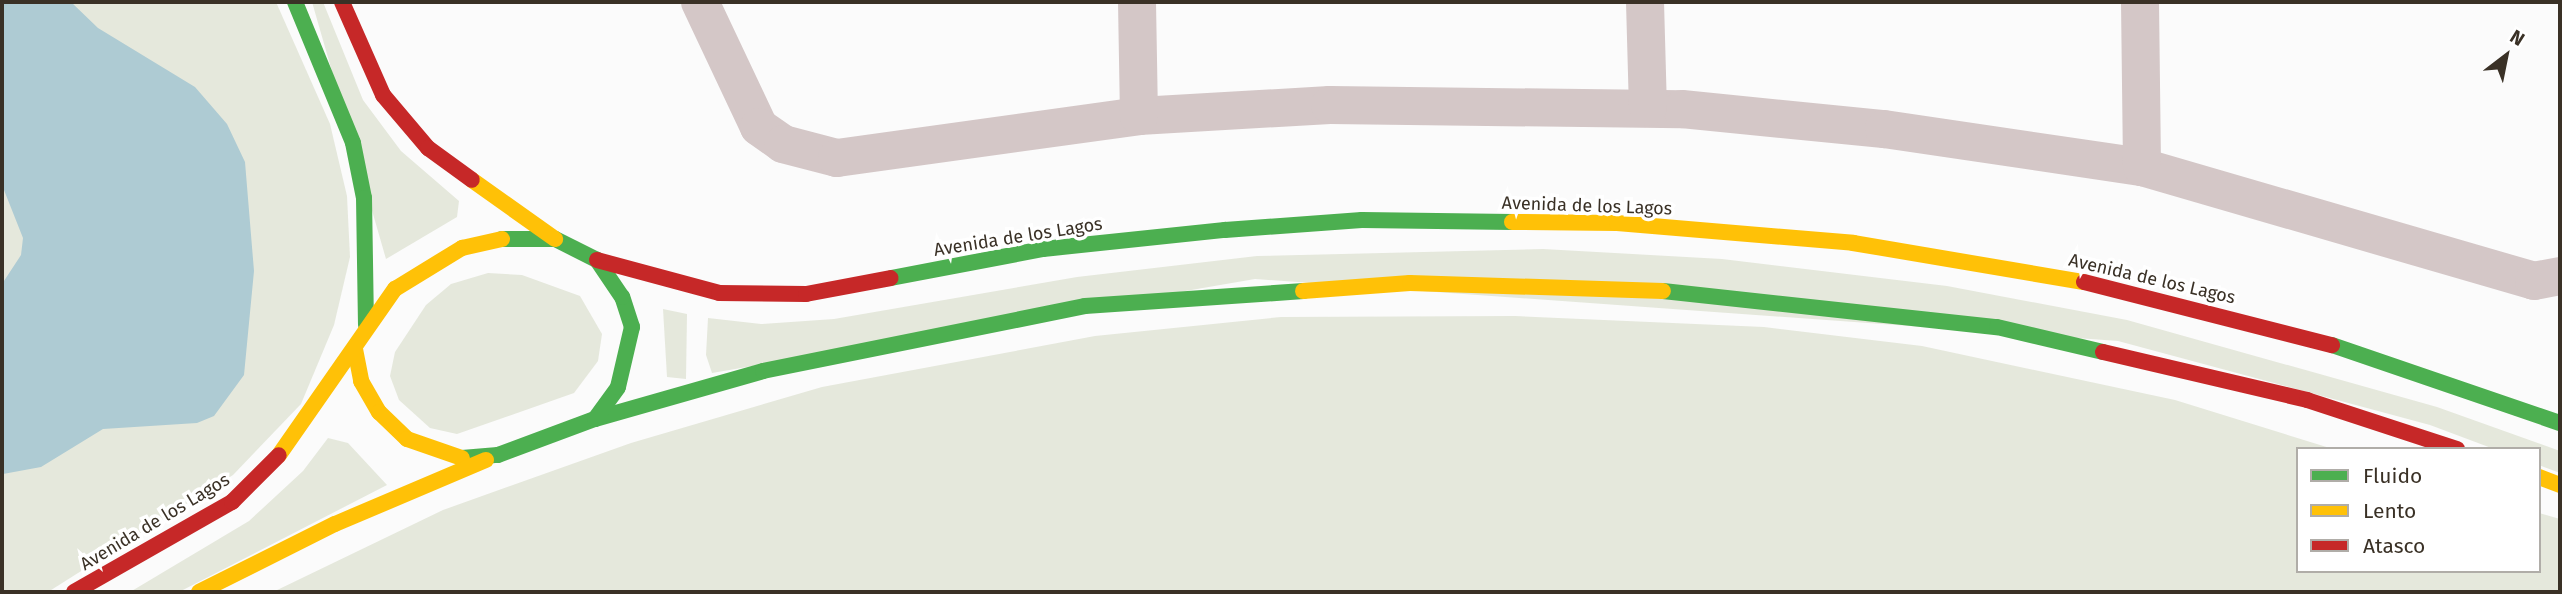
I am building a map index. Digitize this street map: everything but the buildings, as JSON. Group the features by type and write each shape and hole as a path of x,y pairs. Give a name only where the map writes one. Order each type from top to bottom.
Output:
{"street":[{"path":"295,2 353,143 364,198 366,325"},
{"path":"342,2 383,95 428,148 555,239 597,260 622,297 632,327 618,387 595,419"},
{"path":"700,2 759,127 810,154 881,154 1139,116 1330,105 1648,107 1884,129 2142,167 2534,281 2560,276"},
{"path":"1137,2 1139,116"},
{"path":"1646,2 1648,107"},
{"path":"2140,2 2142,167"},
{"name":"Avenida de los Lagos","path":"597,260 719,293 806,294 1043,249 1225,230 1362,220 1617,223 1853,243 2118,288 2349,349 2560,423"},
{"path":"498,455 463,458 407,439 361,381 355,349 366,325 395,289 462,248 503,239 555,239"},
{"path":"199,592 335,523 498,455 595,419 762,370 1085,306 1267,289 1541,285 1751,296 1997,327 2307,400 2450,447"},
{"name":"Avenida de los Lagos","path":"74,592 249,488 355,349"},
{"path":"2541,478 2560,485"}],"shaded area":[{"path":"2,2 276,2 330,124 347,196 350,257 334,325 301,404 233,475 48,592 2,592"},
{"path":"312,2 323,2 363,100 401,151 459,201 457,217 386,259"},
{"path":"1543,249 1722,259 1947,286 2127,320 2437,407 2560,451 2560,473 2541,466 2541,447 2489,447 2430,425 2118,341 1255,279 712,373 706,355 708,318 761,324 834,319 1077,277 1257,256"},
{"path":"488,273 522,275 580,296 602,334 598,361 574,393 457,434 430,428 399,400 390,376 395,352 426,305 451,284"},
{"path":"663,309 687,314 686,379 667,377"},
{"path":"1515,316 1764,327 1922,346 2175,400 2327,447 2296,447 2296,573 2541,573 2541,514 2560,519 2560,592 273,592 443,510 631,443 822,387 1095,336 1281,317"},
{"path":"328,438 348,443 387,485 179,592 130,592 249,521 303,471"}],"water":[{"path":"2,2 71,2 98,28 195,87 227,124 245,162 254,271 244,375 214,416 197,423 103,429 41,467 3,474 2,284 21,255 23,238 2,185"}],"traffic: fast":[{"path":"295,2 353,143 364,198 366,325"},
{"path":"891,278 1043,249 1225,230 1362,220 1512,222"},
{"path":"462,458 498,455 595,419 618,387 632,327 622,297 597,260 555,239 502,239"},
{"path":"595,419 763,371 1085,306 1303,291"},
{"path":"1663,291 1997,327 2103,352"},
{"path":"2332,345 2560,423"}],"traffic: slow":[{"path":"472,180 555,239"},
{"path":"1512,222 1617,223 1853,243 2084,282"},
{"path":"279,455 395,289 462,248 502,239"},
{"path":"1303,291 1410,283 1663,291"},
{"path":"355,349 361,381 379,412 407,439 462,458"},
{"path":"199,592 335,524 486,460"},
{"path":"2541,478 2560,485"}],"traffic: jam":[{"path":"342,2 383,95 428,148 472,180"},
{"path":"597,260 719,293 806,294 891,278"},
{"path":"2084,282 2332,345"},
{"path":"2103,352 2307,400 2451,447"},
{"path":"74,592 232,502 279,455"}]}
